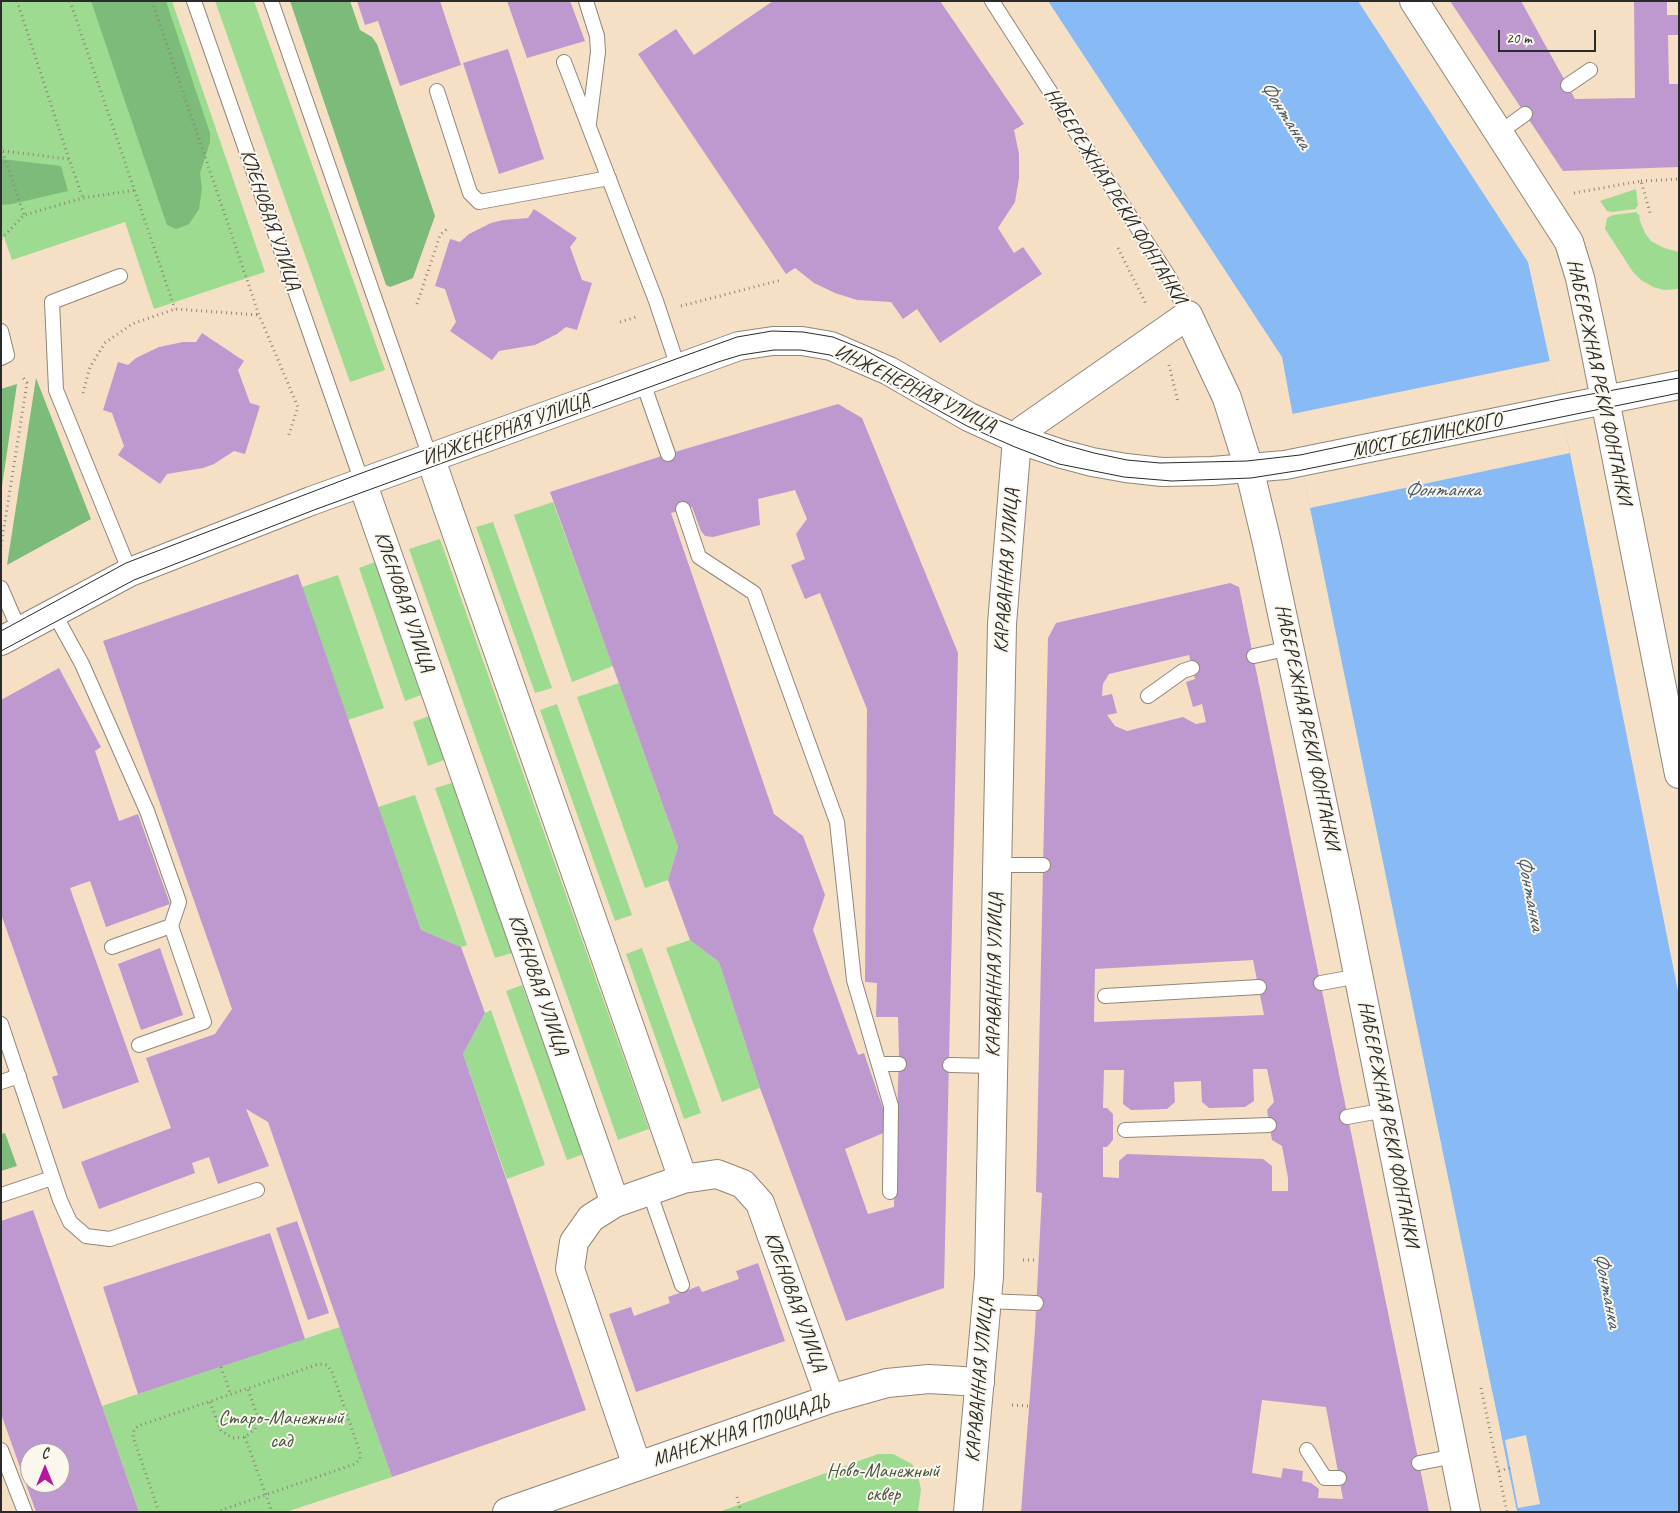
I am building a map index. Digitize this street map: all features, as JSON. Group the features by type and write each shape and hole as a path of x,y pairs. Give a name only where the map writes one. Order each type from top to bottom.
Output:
{"street":[{"name":"НАБЕРЕЖНАЯ РЕКИ ФОНТАНКИ","path":"1414,1 1569,242 1580,278 1679,774"},
{"path":"1017,439 1023,430 1188,315"},
{"name":"НАБЕРЕЖНАЯ РЕКИ ФОНТАНКИ","path":"1188,315 1227,398 1249,468 1290,648 1359,976 1466,1512"},
{"name":"ИНЖЕНЕРНАЯ УЛИЦА","path":"11,636 130,572 362,482 739,346 773,341 802,341 831,346 889,371 970,417 1017,439 1062,454 1126,468 1162,472 1249,468"},
{"name":"МОСТ БЕЛИНСКОГО","path":"1249,468 1301,462 1679,385"},
{"name":"КАРАВАННАЯ УЛИЦА","path":"968,1512 987,1301 1002,624 1017,439"},
{"path":"430,457 683,1179"},
{"name":"КЛЕНОВАЯ УЛИЦА","path":"362,482 615,1203"},
{"name":"КЛЕНОВАЯ УЛИЦА","path":"637,1466 570,1269 574,1242 591,1218 615,1203 683,1179 717,1174 743,1184 760,1203 830,1399"},
{"name":"МАНЕЖНАЯ ПЛОЩАДЬ","path":"507,1512 830,1399 887,1383 929,1379 980,1382"}],"lane":[{"name":"КЛЕНОВАЯ УЛИЦА","path":"194,1 362,482"},
{"path":"271,1 430,457"},
{"path":"586,1 597,36 598,52 589,126"},
{"name":"НАБЕРЕЖНАЯ РЕКИ ФОНТАНКИ","path":"992,1 1169,277 1188,315"},
{"path":"564,62 659,311 678,367"},
{"path":"1568,85 1590,70"},
{"path":"437,91 470,193 478,202 609,178"},
{"path":"1499,132 1525,114"},
{"path":"120,276 52,302 56,390 130,572"},
{"path":"1,331 4,356"},
{"path":"642,380 668,454"},
{"path":"683,509 699,556 754,593 837,822 854,980 891,1106 890,1192"},
{"path":"1,588 11,636"},
{"path":"54,613 82,664 147,811 178,902 171,926 204,1022 139,1045"},
{"path":"1254,656 1290,648"},
{"path":"1148,696 1183,671 1192,668"},
{"path":"997,865 1043,865"},
{"path":"112,947 171,926"},
{"path":"1321,983 1359,976"},
{"path":"1105,996 1258,987"},
{"path":"1,1024 60,1200 70,1222 86,1236 110,1239 257,1190"},
{"path":"879,1064 899,1064"},
{"path":"950,1065 993,1066"},
{"path":"1,1082 19,1076"},
{"path":"1348,1117 1386,1110"},
{"path":"1126,1130 1270,1125"},
{"path":"1,1195 52,1178"},
{"path":"649,1191 682,1285"},
{"path":"987,1301 1036,1303"},
{"path":"1307,1450 1325,1478 1339,1478"},
{"path":"1419,1463 1455,1456"},
{"path":"3,1458 25,1512"}],"path":[{"path":"16,1 83,198"},
{"path":"70,1 175,309"},
{"path":"152,1 259,315 298,407 288,437"},
{"path":"24,215 2,149 69,159"},
{"path":"1573,193 1641,182 1679,180"},
{"path":"1641,182 1650,213"},
{"path":"1,239 24,215 83,198 135,190"},
{"path":"417,304 440,235 447,229"},
{"path":"620,322 781,280"},
{"path":"82,396 90,367 105,344 132,324 175,309 259,315"},
{"path":"1,546 27,383 4,356"},
{"path":"1172,376 1178,402"},
{"path":"1023,1260 1038,1260"},
{"path":"159,1512 133,1437 134,1430 138,1426 319,1364 327,1365 332,1372 360,1452 360,1459 355,1464 216,1512"},
{"path":"221,1367 231,1395"},
{"path":"1481,1388 1507,1512"},
{"path":"210,1402 221,1431 233,1438 245,1437 255,1429 258,1418 248,1389"},
{"path":"1012,1405 1029,1406"},
{"path":"245,1437 272,1512"},
{"path":"1499,1471 1513,1468"},
{"path":"736,1497 741,1512"}],"green space":[{"path":"1,1 172,1 265,272 154,309 125,222 12,260 4,237 1,238"},
{"path":"91,1 166,1 210,133 210,142 200,173 202,189 199,209 189,224 176,229 167,225"},
{"path":"215,1 254,1 385,370 350,382"},
{"path":"290,1 350,1 360,30 372,37 377,44 435,216 413,278 390,287 386,285"},
{"path":"1,159 61,166 68,191 1,205"},
{"path":"1636,189 1638,206 1636,209 1607,211 1600,201"},
{"path":"1637,212 1645,233 1651,241 1664,248 1679,252 1679,289 1664,290 1653,287 1641,280 1633,272 1605,229 1607,218 1613,215"},
{"path":"36,378 91,519 7,565"},
{"path":"17,384 1,493 1,389"},
{"path":"553,502 613,666 572,682 514,515"},
{"path":"493,522 552,688 535,693 476,527"},
{"path":"440,539 649,1129 618,1140 409,549"},
{"path":"375,562 421,695 405,701 359,568"},
{"path":"338,575 384,708 348,720 302,587"},
{"path":"619,683 678,847 668,880 645,888 577,697"},
{"path":"557,704 632,915 615,921 540,710"},
{"path":"429,716 444,760 428,766 413,722"},
{"path":"452,783 512,953 495,958 435,788"},
{"path":"415,795 467,945 461,947 421,930 378,807"},
{"path":"690,940 719,962 760,1088 722,1102 666,948"},
{"path":"642,948 701,1113 684,1119 626,954"},
{"path":"522,985 584,1154 567,1160 506,991"},
{"path":"491,1010 545,1165 507,1179 463,1054 485,1013"},
{"path":"5,1133 17,1166 1,1171 1,1134"},
{"name":"Старо-Манежный сад","path":"340,1327 392,1477 286,1512 139,1512 102,1406"},
{"name":"Ново-Манежный сквер","path":"878,1454 893,1454 912,1464 917,1472 921,1489 918,1512 719,1512"}],"water":[{"name":"Фонтанка","path":"1048,1 1358,1 1528,262 1570,453 1679,996 1679,1512 1517,1512 1310,508 1282,357"}],"pier":[{"path":"1550,361 1570,453 1310,508 1292,414"},
{"path":"1492,1391 1517,1512 1514,1512 1489,1392"},
{"path":"1526,1435 1540,1504 1518,1508 1505,1440"}],"building":[{"path":"357,1 440,1 461,65 400,86 378,21 365,25"},
{"path":"507,1 570,1 585,41 527,58"},
{"path":"773,1 940,1 1024,124 1014,130 1019,154 1019,178 1015,202 998,228 1014,253 1023,247 1042,274 940,343 917,309 903,319 891,302 857,300 835,293 814,283 795,268 786,274 638,54 676,29 694,55"},
{"path":"1450,1 1521,1 1575,99 1635,98 1634,1 1667,1 1667,15 1679,15 1679,35 1668,35 1669,84 1679,84 1679,167 1563,171"},
{"path":"508,49 544,159 499,174 463,63"},
{"path":"534,209 577,238 570,247 582,280 592,283 577,330 566,327 557,334 535,345 499,351 492,360 450,331 456,322 445,289 435,286 450,239 460,242 469,234 491,223 528,218"},
{"path":"202,333 244,361 238,370 250,403 260,406 245,454 234,451 214,464 203,468 167,474 160,484 118,455 124,446 112,413 103,410 118,362 128,365 136,358 159,347 183,342 196,342"},
{"path":"838,404 862,418 958,653 944,1288 846,1321 760,1088 719,962 690,940 668,880 678,847 550,492 668,454","holes":["795,490 807,519 796,534 805,559 791,565 805,599 820,593 867,709 865,982 877,983 876,1017 898,1017 899,1055 894,1207 868,1214 845,1149 886,1132 886,1117 864,1053 858,1055 813,930 825,895 803,836 774,814 671,513 692,507 701,531 705,536 713,537 760,525 758,499"]},
{"path":"298,574 421,930 461,947 485,1013 463,1054 586,1410 392,1477 268,1122 246,1109 269,1166 218,1184 209,1157 192,1163 195,1173 99,1209 81,1162 171,1128 146,1058 215,1034 232,1009 103,641"},
{"path":"1230,583 1239,587 1429,1512 1021,1512 1035,1330 1042,1193 1036,1192 1048,638 1056,623","holes":["1189,655 1195,679 1186,682 1193,707 1202,704 1206,722 1196,724 1183,717 1127,731 1115,726 1107,715 1117,713 1112,694 1102,696 1103,684 1109,674","1253,960 1264,1015 1094,1022 1095,969","1253,1069 1267,1069 1274,1102 1267,1110 1272,1140 1282,1146 1288,1178 1288,1191 1272,1191 1272,1166 1263,1159 1127,1154 1119,1161 1119,1178 1103,1177 1103,1147 1107,1147 1113,1140 1113,1114 1107,1108 1103,1108 1104,1070 1124,1070 1123,1104 1131,1110 1167,1109 1175,1102 1174,1082 1201,1081 1202,1102 1209,1108 1245,1107 1254,1101","1262,1400 1326,1407 1343,1499 1318,1498 1319,1489 1311,1483 1302,1481 1303,1471 1283,1468 1281,1478 1252,1473"]},
{"path":"59,668 101,747 95,751 119,821 138,814 170,904 106,927 90,881 70,888 139,1082 63,1109 52,1077 58,1075 1,914 1,700"},
{"path":"160,948 183,1015 141,1030 118,964"},
{"path":"33,1210 139,1512 36,1512 29,1493 70,1493 70,1443 20,1443 20,1467 1,1414 1,1221"},
{"path":"297,1221 329,1313 308,1320 276,1228"},
{"path":"270,1233 305,1339 138,1394 103,1287"},
{"path":"758,1263 785,1341 636,1392 609,1314 631,1307 634,1316 670,1303 668,1297 699,1286 702,1292 739,1279 736,1271"}],"tram line":[{"path":"1,631 126,563 359,474 737,337 772,331 803,332 833,337 865,350 973,410 1023,430 1094,453 1127,460 1160,463 1247,461 1300,455 1559,400 1679,378"},
{"path":"1,651 134,580 314,510 741,355 774,350 801,350 830,355 883,380 967,426 1059,464 1124,477 1172,481 1251,478 1302,470 1679,393"}]}
